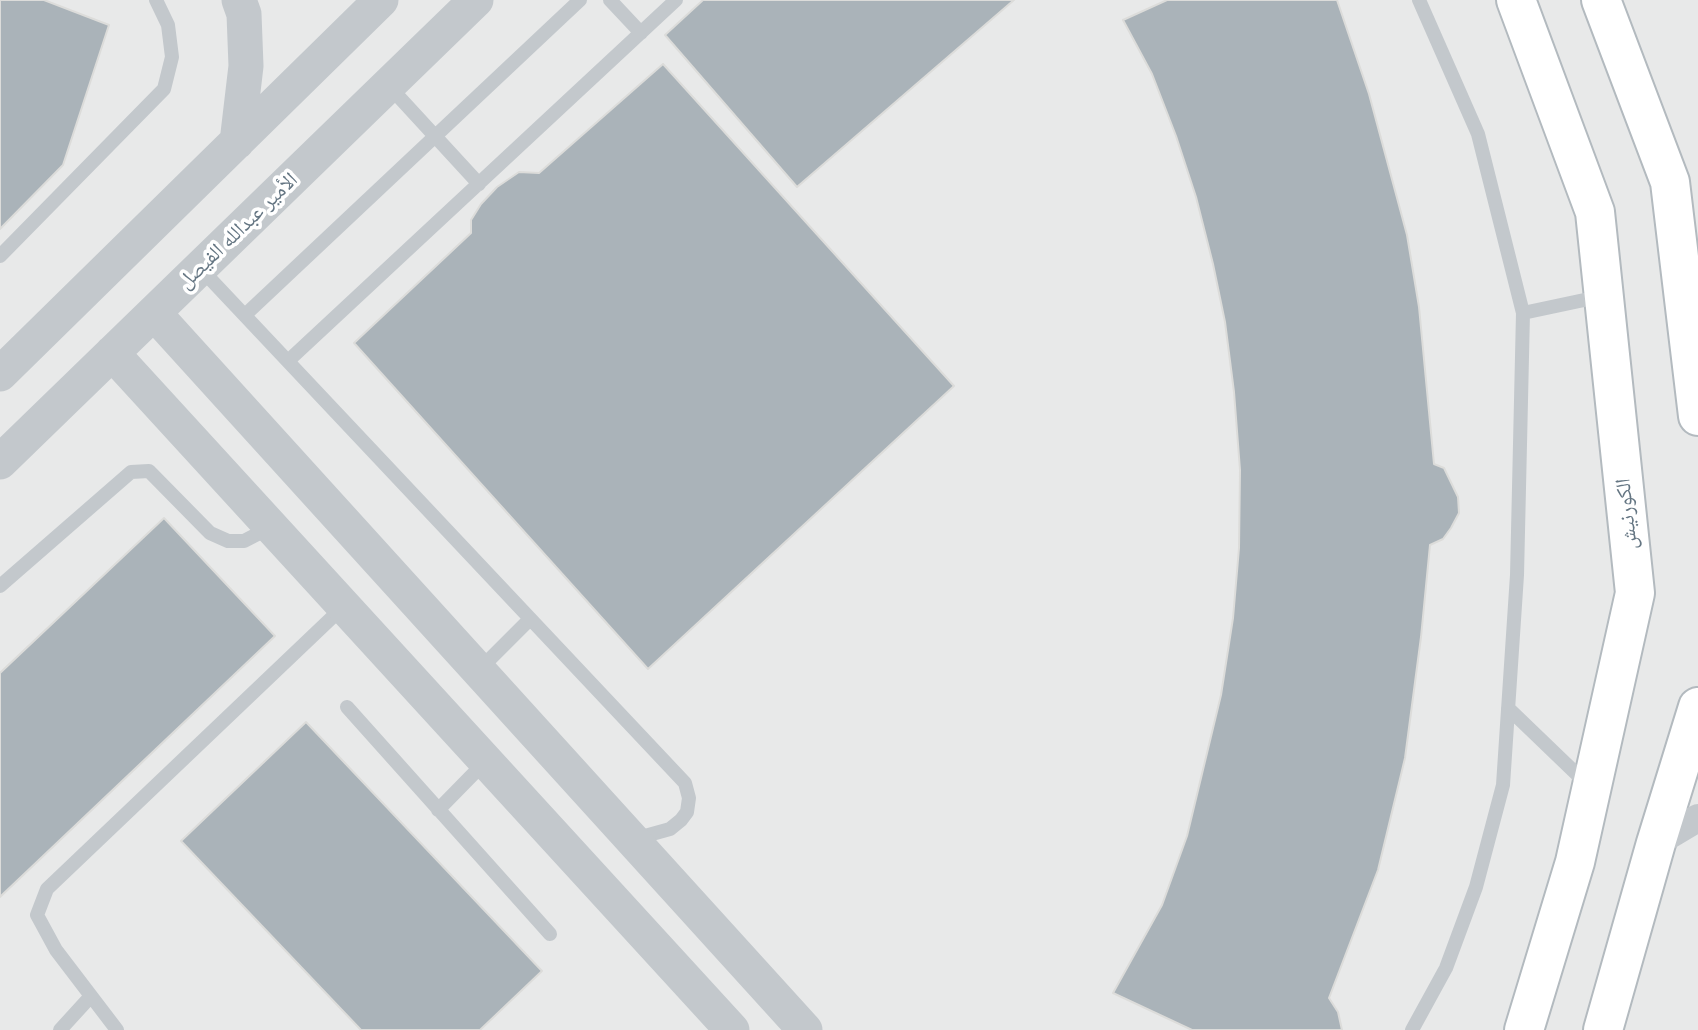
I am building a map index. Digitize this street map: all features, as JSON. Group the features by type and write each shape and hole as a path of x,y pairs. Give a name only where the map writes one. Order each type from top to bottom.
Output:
{"main road":[{"name":"الكورنيش","path":"1516,0 1595,212 1635,593 1574,862 1524,1030"},
{"path":"1601,0 1686,224 1698,416"},
{"path":"1603,1030 1698,707"}],"street":[{"path":"237,142 246,66 244,14 239,0"},
{"path":"0,374 381,0"},
{"name":"الأمير عبدالله الفيصل","path":"0,463 475,0"},
{"path":"154,313 805,1030"},
{"path":"112,354 732,1030"},
{"path":"1656,843 1698,818"}],"lane":[{"path":"0,256 164,89 172,57 168,25 156,0"},
{"path":"245,315 580,0"},
{"path":"611,0 640,33"},
{"path":"288,361 676,0"},
{"path":"1412,1030 1446,968 1476,887 1503,785 1517,575 1523,313 1478,134 1419,0"},
{"path":"388,85 479,184"},
{"path":"200,268 685,783 689,798 687,812 681,820 670,829 632,840"},
{"path":"1523,313 1604,296"},
{"path":"0,586 131,472 149,471 210,533 228,541 244,541 271,527"},
{"path":"117,1030 56,950 37,915 47,889 344,606"},
{"path":"479,670 530,619"},
{"path":"347,707 550,934"},
{"path":"1508,708 1591,788"},
{"path":"438,810 486,761"},
{"path":"60,1030 91,996"}],"shaded area":[{"path":"0,0 1698,0 1698,1030 0,1030"}],"building":[{"path":"0,0 44,0 109,25 63,165 0,229"},
{"path":"703,0 1014,0 797,187 665,35"},
{"path":"1167,0 1337,0 1369,94 1407,235 1419,307 1434,464 1444,468 1458,497 1459,513 1451,528 1443,539 1430,545 1405,758 1378,870 1329,998 1338,1012 1342,1030 1192,1030 1113,993 1162,905 1187,836 1221,695 1233,618 1239,548 1240,470 1234,392 1225,322 1213,264 1196,197 1176,136 1152,74 1123,20"},
{"path":"663,64 954,386 648,669 354,343 471,233 471,220 497,187 519,172 539,173"},
{"path":"164,518 275,636 0,897 0,673"},
{"path":"306,722 542,971 480,1030 361,1030 181,841"}]}
